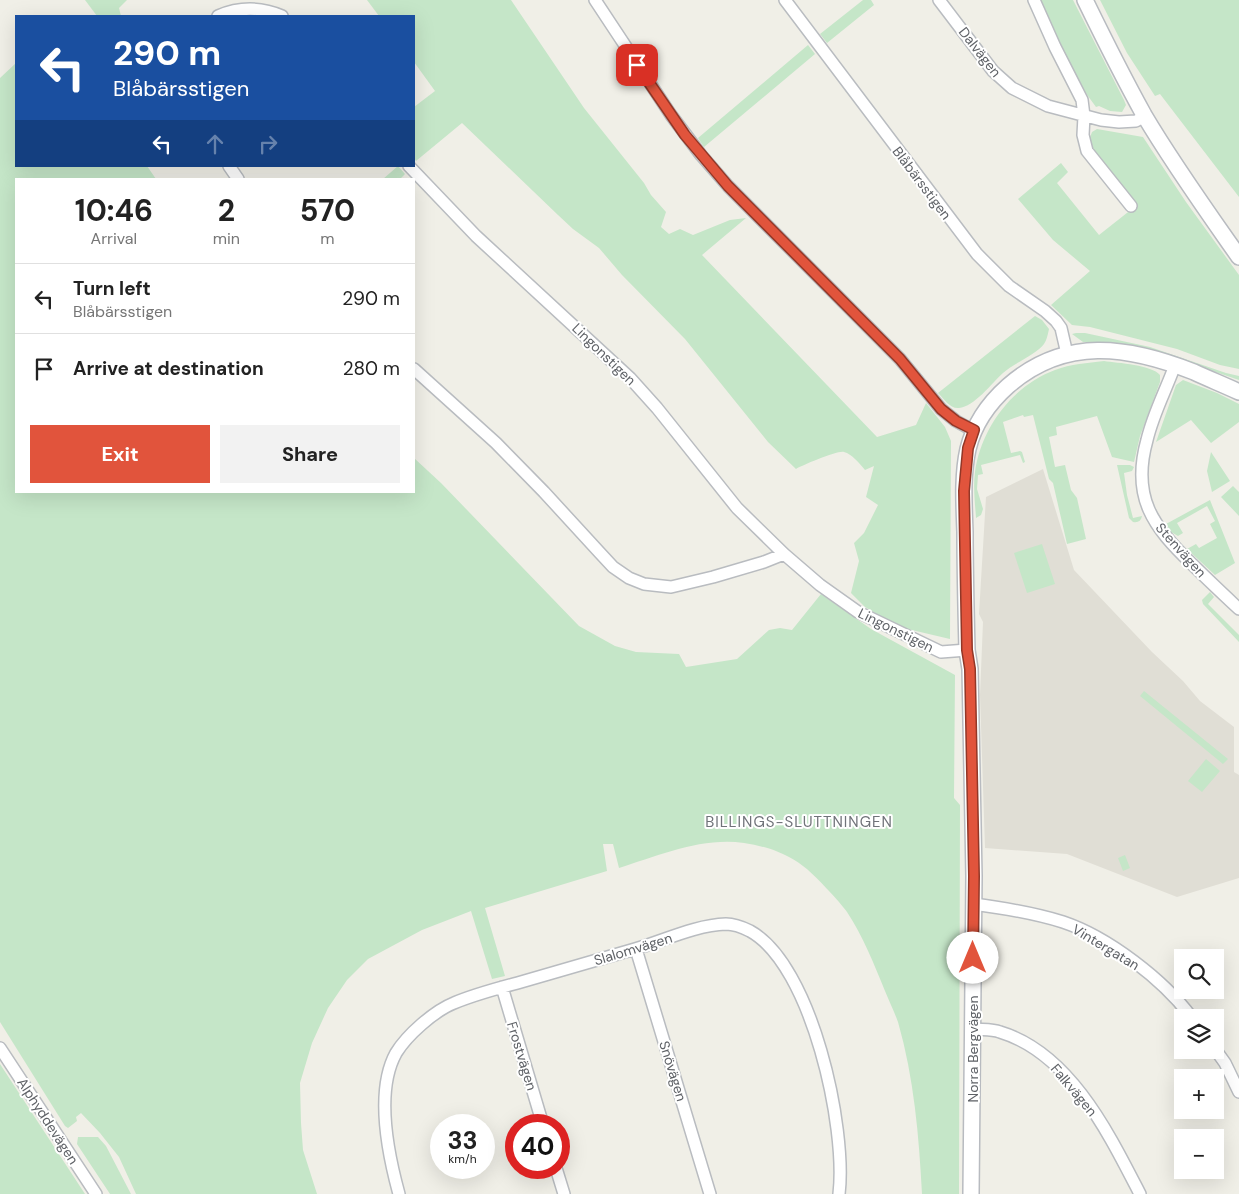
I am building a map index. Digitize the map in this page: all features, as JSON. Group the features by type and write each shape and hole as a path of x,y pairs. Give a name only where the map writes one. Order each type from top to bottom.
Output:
{"street":[{"path":"595,0 671,116 701,156 728,186 900,359 941,409 956,421 974,430"},
{"name":"Blåbärsstigen","path":"785,0 977,254 1009,286 1056,321 1061,328 1067,354"},
{"name":"Dalvägen","path":"939,0 1001,80 1012,88 1048,106 1084,116 1118,122 1136,120 1145,116"},
{"path":"1034,0 1082,100 1084,116 1083,135 1087,151 1132,206"},
{"path":"1085,0 1122,75 1145,116 1204,209 1239,257"},
{"path":"221,15 248,9 259,9 279,15"},
{"path":"231,167 237,178"},
{"name":"Lingonstigen","path":"410,167 476,236 630,378 657,408 737,508 784,554 820,585 858,612 941,652 967,650"},
{"name":"Norra Bergvägen","path":"971,1194 974,876 964,491 968,448 974,430 992,402 1020,376 1042,362 1067,354 1100,350 1144,356 1175,365 1239,392"},
{"name":"Stenvägen","path":"1175,365 1147,439 1142,474 1144,492 1152,518 1163,536 1239,608"},
{"path":"415,370 496,443 613,567 629,578 644,584 671,587 713,577 784,554"},
{"name":"Vintergatan","path":"973,904 1006,908 1032,914 1065,923 1080,930 1112,947 1142,967 1168,989 1185,1009"},
{"name":"Slalomvägen","path":"398,1194 383,1106 387,1074 396,1053 427,1020 453,1004 502,987 702,928 728,924 748,930 767,942 780,959 813,1027 835,1106 839,1140 839,1194"},
{"name":"Snövägen","path":"636,949 710,1194"},
{"name":"Frostvägen","path":"502,987 540,1114"},
{"name":"Falkvägen","path":"973,1029 998,1031 1021,1040 1046,1058 1068,1078 1089,1104 1113,1141 1140,1194"},
{"name":"Alphyddevägen","path":"0,1048 96,1194"},
{"path":"1222,1059 1239,1092"},
{"path":"559,1179 564,1194"}],"shaded area":[{"path":"1043,469 1074,570 1152,652 1183,681 1200,701 1234,727 1234,772 1239,775 1239,878 1177,897 1067,854 985,848 980,695 983,622 979,614 986,497"}],"green space":[{"path":"85,0 127,0 119,8 121,15 96,15"},
{"path":"367,0 511,0 584,108 666,212 661,227 669,234 680,229 693,235 730,220 746,218 702,255 877,437 916,425 926,403 945,427 951,441 950,639 899,627 865,607 851,593 859,561 854,543 864,533 878,505 866,497 874,466 865,470 850,455 841,452 820,458 796,469 768,442 685,339 622,275 599,248 573,229 462,123 416,161 415,106 435,91 415,63 415,15 378,15"},
{"path":"863,0 871,0 874,5 827,43 820,34"},
{"path":"1039,0 1073,0 1124,100 1126,105 1122,112 1110,111 1099,106 1096,107 1087,95 1071,69"},
{"path":"1100,0 1239,0 1239,197 1160,94 1155,96 1127,53"},
{"path":"808,45 815,54 704,147 698,138"},
{"path":"15,64 15,167 148,167 155,178 15,178 15,493 415,493 415,459 441,483 579,626 615,646 636,652 679,654 686,667 737,659 769,630 780,628 792,630 821,594 871,629 955,675 954,798 960,805 959,1194 922,1194 915,1107 904,1043 895,1014 868,950 853,921 833,895 803,866 790,857 775,851 744,843 728,842 696,845 619,868 613,844 603,844 607,871 485,908 505,976 492,979 471,911 422,930 368,959 347,980 328,1008 312,1043 300,1083 303,1150 317,1194 136,1194 119,1157 81,1113 76,1117 77,1121 68,1128 65,1126 0,1022 0,78"},
{"path":"1097,129 1143,137 1186,202 1239,275 1239,369 1220,365 1177,349 1090,327 1072,325 1051,305 1090,271 1053,240 1018,199 1061,163 1068,172 1057,183 1099,235 1137,205 1091,149 1089,140 1092,132"},
{"path":"397,167 405,174 401,178 384,178"},
{"path":"1035,316 1042,320 1049,329 1044,344 1041,348 1003,373 971,404 959,408 953,407 938,393"},
{"path":"1085,333 1150,347 1239,376 1239,380 1148,349 1117,343 1083,342 1072,334"},
{"path":"1104,361 1150,369 1160,375 1160,382 1140,436 1134,462 1112,457 1097,416 1056,427 1057,435 1049,437 1055,467 1065,465 1071,490 1077,498 1086,539 1067,544 1053,483 1049,479 1033,415 1024,417 1023,415 1003,422 1011,453 1022,452 1025,462 1023,463 1020,455 981,465 983,474 978,475 977,489 983,509 981,515 976,518 974,483 978,456 984,440 1001,410 1025,386 1039,377 1067,366"},
{"path":"1183,380 1239,404 1239,422 1211,443 1191,420 1156,442 1176,385"},
{"path":"1211,452 1230,481 1212,492 1207,471"},
{"path":"1117,465 1130,465 1134,467 1132,471 1124,473 1133,518 1142,516 1138,522 1133,522 1129,518"},
{"path":"1233,486 1239,492 1239,516 1221,497"},
{"path":"1210,500 1235,563 1215,575 1187,549 1196,544 1199,548 1217,538 1210,524 1215,521 1207,506 1177,523 1183,533 1178,536 1171,532 1166,524"},
{"path":"1042,544 1055,584 1027,593 1014,553"},
{"path":"1210,592 1214,597 1208,604 1239,635 1239,642 1203,604 1202,600"},
{"path":"1144,691 1228,759 1223,764 1140,696"},
{"path":"1206,759 1220,771 1202,792 1188,781"},
{"path":"1125,855 1130,868 1123,871 1118,858"},
{"path":"0,1064 85,1194 0,1194"},
{"path":"78,1137 98,1137 106,1146 131,1194 110,1194 77,1144"}],"district":[{"name":"BILLINGS-SLUTTNINGEN","path":"799,822"}],"route":[{"path":"637,65 685,135 728,186 768,229 900,359 941,409 956,421 974,430 968,448 964,491 974,876 973,958"}]}
